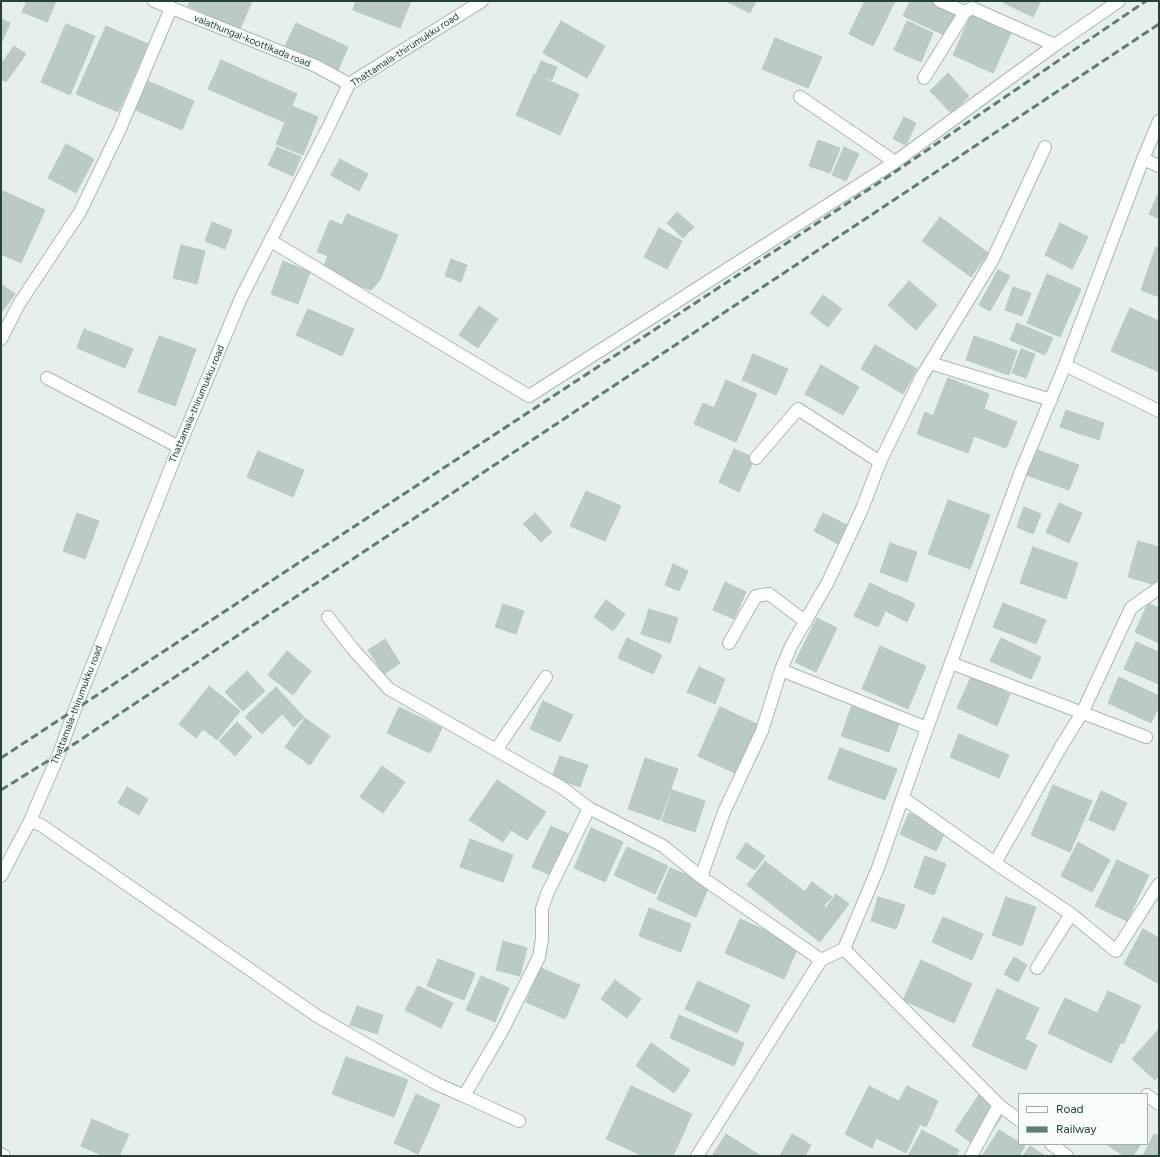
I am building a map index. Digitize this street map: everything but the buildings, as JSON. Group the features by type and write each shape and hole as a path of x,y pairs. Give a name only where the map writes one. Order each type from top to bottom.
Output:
{"street":[{"name":"valathungal-koottikada road","path":"154,1 316,66 349,84"},
{"name":"Thattamala-thirumukku road","path":"1,876 30,821 59,754 179,447 241,298 349,84 482,1"},
{"path":"940,1 966,12"},
{"path":"271,241 530,396 895,162 1055,45 1119,1"},
{"path":"1,340 19,304 80,212 120,129 171,8"},
{"path":"924,78 966,12 972,8 1055,45"},
{"path":"800,97 895,162"},
{"path":"697,1156 821,960 844,948 878,868 927,728 1021,471 1065,365 1143,159 1159,121"},
{"path":"701,877 724,812 762,731 781,670 791,646 828,582 862,509 880,462 922,376 992,261 1045,147"},
{"path":"1143,159 1159,166"},
{"path":"930,363 1051,400"},
{"path":"1065,365 1159,411"},
{"path":"47,378 179,447"},
{"path":"756,458 798,409 880,462"},
{"path":"995,863 1062,744 1082,713 1131,608 1159,588"},
{"path":"730,644 756,596 769,594 806,622"},
{"path":"328,617 352,648 389,688 561,787 589,808 663,846 701,877 821,960"},
{"path":"951,663 1146,737"},
{"path":"781,670 927,728"},
{"path":"496,750 546,677"},
{"path":"903,798 995,863 1071,914 1116,951 1159,884"},
{"path":"464,1096 505,1024 539,957 542,939 542,909 547,894 589,808"},
{"path":"30,821 41,825 317,1016 392,1060 437,1084 519,1121"},
{"path":"1037,968 1071,914"},
{"path":"844,948 999,1105 1018,1119"},
{"path":"1148,1096 1159,1104"},
{"path":"971,1156 999,1105"},
{"path":"1052,1145 1067,1156"}],"railway":[{"path":"1,758 883,180 1146,1"},
{"path":"1,790 59,754 1159,24"}]}
